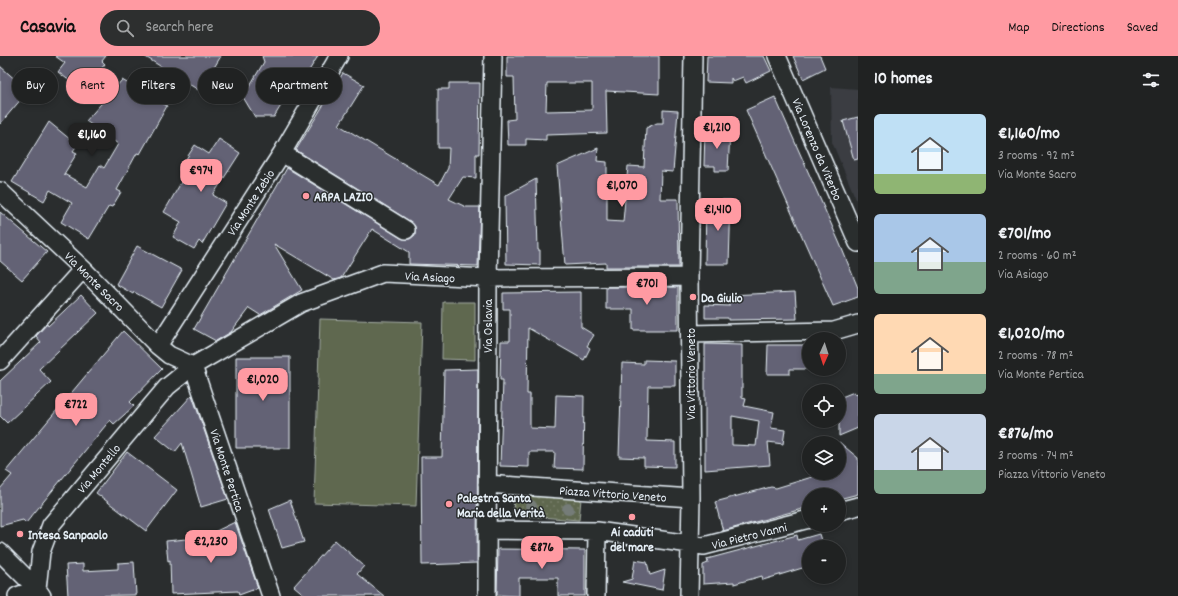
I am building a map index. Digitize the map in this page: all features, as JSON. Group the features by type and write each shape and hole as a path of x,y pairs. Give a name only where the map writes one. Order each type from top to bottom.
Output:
{"street":[{"name":"Via Monte Zebio","path":"158,346 282,153 339,56"},
{"name":"Via Oslavia","path":"487,596 488,278 493,56"},
{"name":"Via Vittorio Veneto","path":"689,596 691,498 689,277 693,56"},
{"name":"Via Lorenzo da Viterbo","path":"777,56 858,242"},
{"path":"282,153 406,230"},
{"name":"Via Monte Sacro","path":"0,191 83,269 158,346 169,354 193,366"},
{"path":"0,361 83,269"},
{"name":"Via Asiago","path":"193,366 301,303 383,273 488,278 689,277"},
{"path":"690,334 834,331 858,324"},
{"name":"Via Montello","path":"40,592 41,552 51,525 167,387 193,366"},
{"name":"Via Monte Pertica","path":"193,366 271,596"},
{"name":"Piazza Vittorio Veneto","path":"487,484 691,498"},
{"path":"846,509 858,506"},
{"name":"Via Pietro Vanni","path":"689,545 704,546 802,521"},
{"path":"487,530 597,531 689,545"},
{"path":"596,596 597,531"},
{"path":"0,552 40,592"},
{"path":"18,596 40,592"}],"shaded area":[{"path":"831,87 858,89 858,204 832,142"}],"green space":[{"path":"443,302 475,302 475,360 442,359"},
{"path":"320,319 422,322 416,506 314,503"},
{"path":"514,495 581,499 579,520 513,515"}],"building":[{"path":"55,56 106,56 102,61 105,64 102,68 66,68 66,78 58,72 65,63"},
{"path":"144,56 221,56 214,68 198,68 198,90 190,85 190,68 163,68"},
{"path":"262,56 318,56 311,68 260,68 264,62"},
{"path":"507,56 659,56 659,94 606,91 607,133 546,135 546,140 526,139 526,145 508,145 507,120 515,119 514,77 507,77","holes":["547,83 592,83 592,110 546,111"]},
{"path":"707,56 764,56 771,71 746,83 743,77 733,81 731,78 731,83 706,82"},
{"path":"793,56 820,56 825,68 803,79"},
{"path":"0,66 12,77 12,104 17,104 0,124"},
{"path":"343,73 364,85 339,125 439,185 448,168 449,148 438,148 438,89 449,89 449,83 480,83 479,154 476,154 476,178 463,177 449,199 466,207 480,207 478,266 409,264 409,252 372,229 341,278 334,280 274,244 302,290 260,315 249,308 231,332 216,341 194,329 287,168 401,238 410,239 415,235 415,226 411,222 296,150 324,104 342,104"},
{"path":"256,75 256,104 282,104 274,117 255,117 247,104 248,89"},
{"path":"122,80 127,83 127,104 164,104 167,106 140,154 137,153 117,190 121,192 112,207 109,206 89,239 61,222 72,203 50,190 44,201 12,182 49,122 77,145 73,151 77,153 64,174 87,187 100,165 104,168 118,144 86,121 101,104 119,104 119,83"},
{"path":"775,97 858,288 858,297 833,306 746,110"},
{"path":"663,110 678,111 673,172 661,171 660,199 678,199 679,267 606,267 606,263 565,265 557,166 598,148 597,161 607,162 607,221 623,222 628,166 644,167 646,128 657,123 663,123"},
{"path":"858,117 858,159 854,160 843,121"},
{"path":"705,130 730,131 728,171 715,171 715,166 704,166"},
{"path":"219,139 240,153 213,195 226,203 202,244 199,241 194,249 173,237 181,222 164,212 186,174 179,170 195,145 209,154"},
{"path":"536,179 538,250 540,250 540,265 506,264 505,196"},
{"path":"706,200 731,200 729,264 705,264"},
{"path":"0,212 47,252 22,280 0,261"},
{"path":"137,246 182,270 161,307 116,284"},
{"path":"606,287 678,287 678,330 633,330 633,309 606,309"},
{"path":"581,292 581,327 594,335 587,346 590,348 584,360 528,328 527,394 530,394 530,428 555,429 556,395 584,396 583,469 554,468 555,452 529,452 529,467 500,466 503,380 500,380 501,341 510,341 510,309 503,309 503,293"},
{"path":"795,292 797,319 728,320 728,318 705,318 705,305 729,306 729,295"},
{"path":"81,295 98,313 39,369 51,382 7,423 0,416 0,381 41,342 36,336 47,324 48,326"},
{"path":"123,331 162,369 130,402 134,406 114,424 110,420 26,523 23,520 0,526 0,489 12,475 6,471"},
{"path":"705,344 742,345 742,398 746,399 744,406 774,412 771,428 785,430 783,444 768,442 770,465 705,470","holes":["732,416 759,421 756,446 732,445"]},
{"path":"768,345 802,345 802,369 790,369 790,374 767,374"},
{"path":"236,357 290,357 290,448 236,448"},
{"path":"644,360 675,361 675,386 648,386 647,441 675,442 675,467 644,466 644,458 619,457 622,363 644,364"},
{"name":"Palestra Santa Maria della Verità","path":"478,369 477,563 422,565 421,457 442,457 444,370"},
{"path":"854,392 855,394 858,393 858,428 839,436 839,428 846,428 846,395"},
{"path":"192,395 228,499 201,507 182,443 175,452 155,436"},
{"path":"846,448 858,458 858,494 846,497 846,488 802,488 802,509 723,531 715,502 771,487 776,488 802,480 846,480"},
{"path":"127,452 177,490 146,531 96,493"},
{"path":"290,500 304,542 282,548 269,509"},
{"path":"235,522 258,588 239,595 238,591 171,594 170,560 168,561 166,541 186,539 187,543 207,540 210,534"},
{"path":"819,534 821,540 802,540 802,568 763,580 762,576 734,584 734,582 703,584 703,565 708,563 707,559 797,535 798,540"},
{"path":"335,540 364,566 357,574 384,596 306,596 294,586"},
{"path":"498,549 585,550 585,596 558,596 558,578 519,578 519,596 497,595"},
{"path":"635,560 647,562 650,575 665,570 662,590 622,582 632,579"},
{"path":"134,562 136,595 68,596 66,565 83,564 83,571 118,569 118,563"}],"place":[{"name":"ARPA LAZIO","path":"306,196"},
{"name":"Da Giulio","path":"693,297"},
{"name":"Palestra Santa Maria della Verità","path":"449,504"},
{"name":"Ai caduti del mare","path":"632,517"},
{"name":"Intesa Sanpaolo","path":"20,534"}]}
